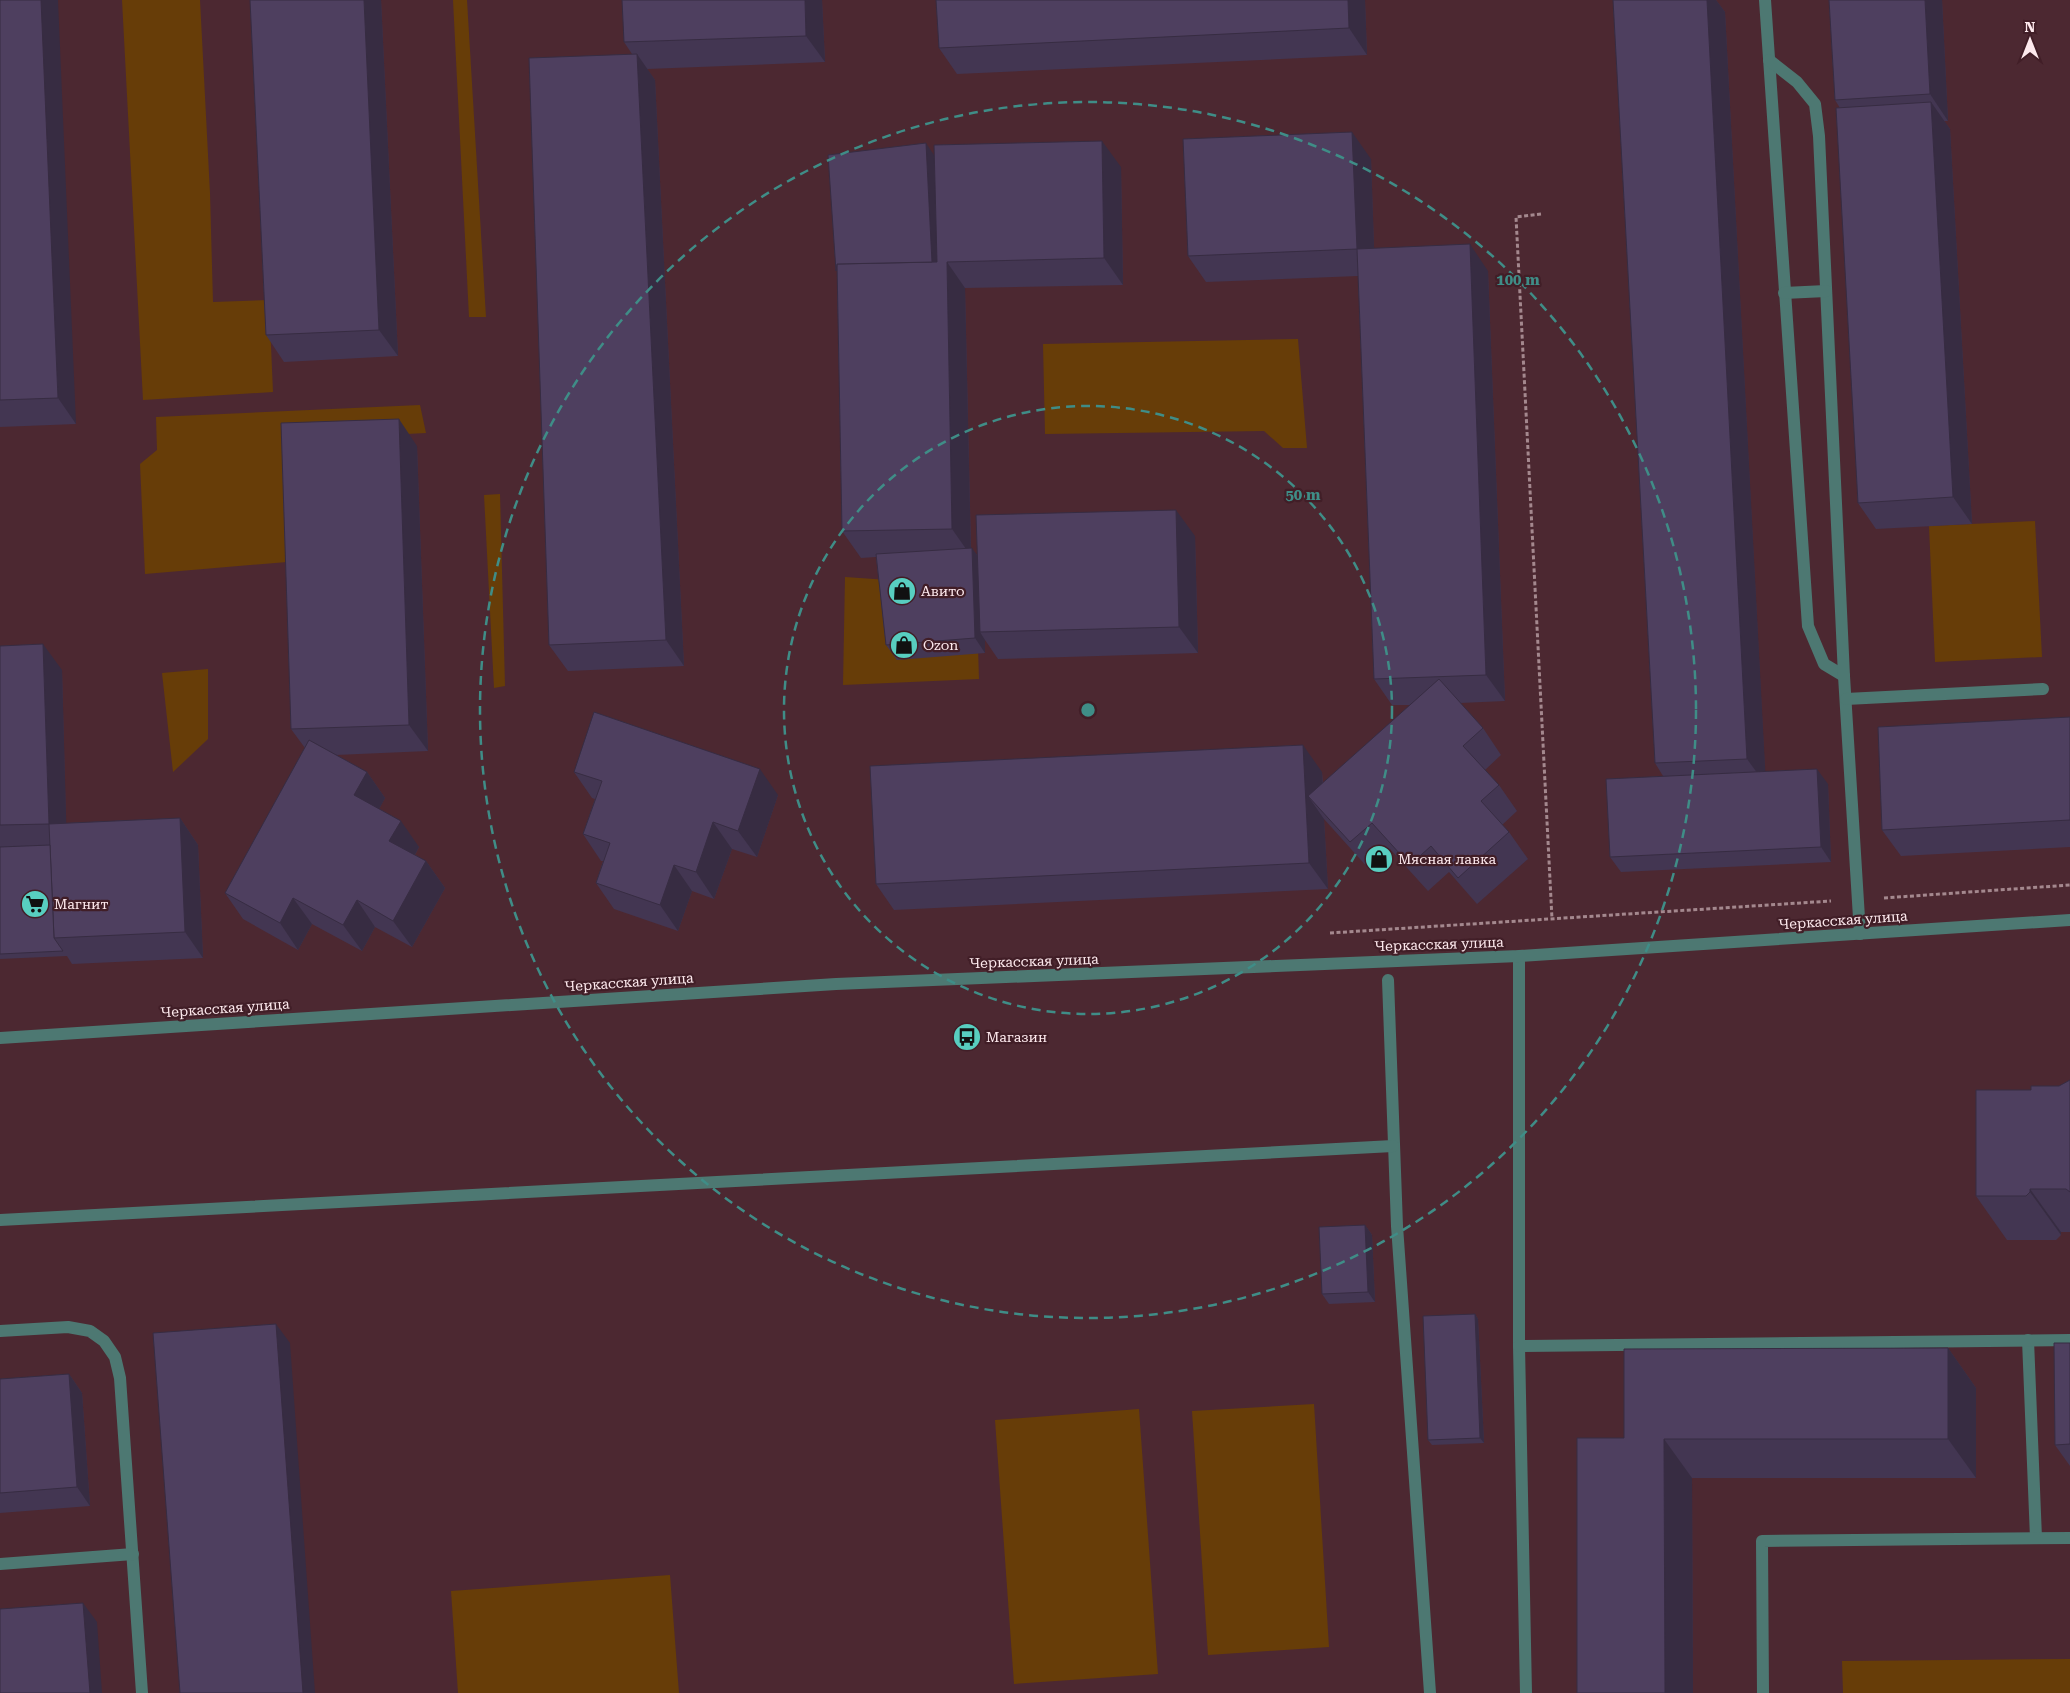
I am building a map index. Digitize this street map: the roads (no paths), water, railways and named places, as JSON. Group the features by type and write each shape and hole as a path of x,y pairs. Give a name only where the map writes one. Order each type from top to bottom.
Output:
{"street":[{"path":"1766,0 1784,293 1808,626 1824,664 1844,676"},
{"path":"1769,60 1797,82 1815,104 1819,136 1844,676 1860,934"},
{"path":"1784,293 1826,291"},
{"path":"1846,699 2044,689"},
{"name":"Черкасская улица","path":"0,1038 836,984 1519,956 2070,920"},
{"path":"1519,956 1519,1346 1526,1693"},
{"path":"1388,980 1397,1226 1430,1693"},
{"path":"0,1220 1393,1146"},
{"path":"0,1332 68,1327 90,1331 104,1341 115,1357 120,1378 142,1693"},
{"path":"2028,1340 2036,1538"},
{"path":"1519,1346 2070,1340"},
{"path":"1763,1693 1762,1541 2070,1538"},
{"path":"0,1564 133,1554"}],"place":[{"name":"Авито","path":"902,591"},
{"name":"Ozon","path":"904,645"},
{"name":"Мясная лавка","path":"1379,859"},
{"name":"Магнит","path":"35,904"},
{"name":"Магазин","path":"967,1037"}]}
